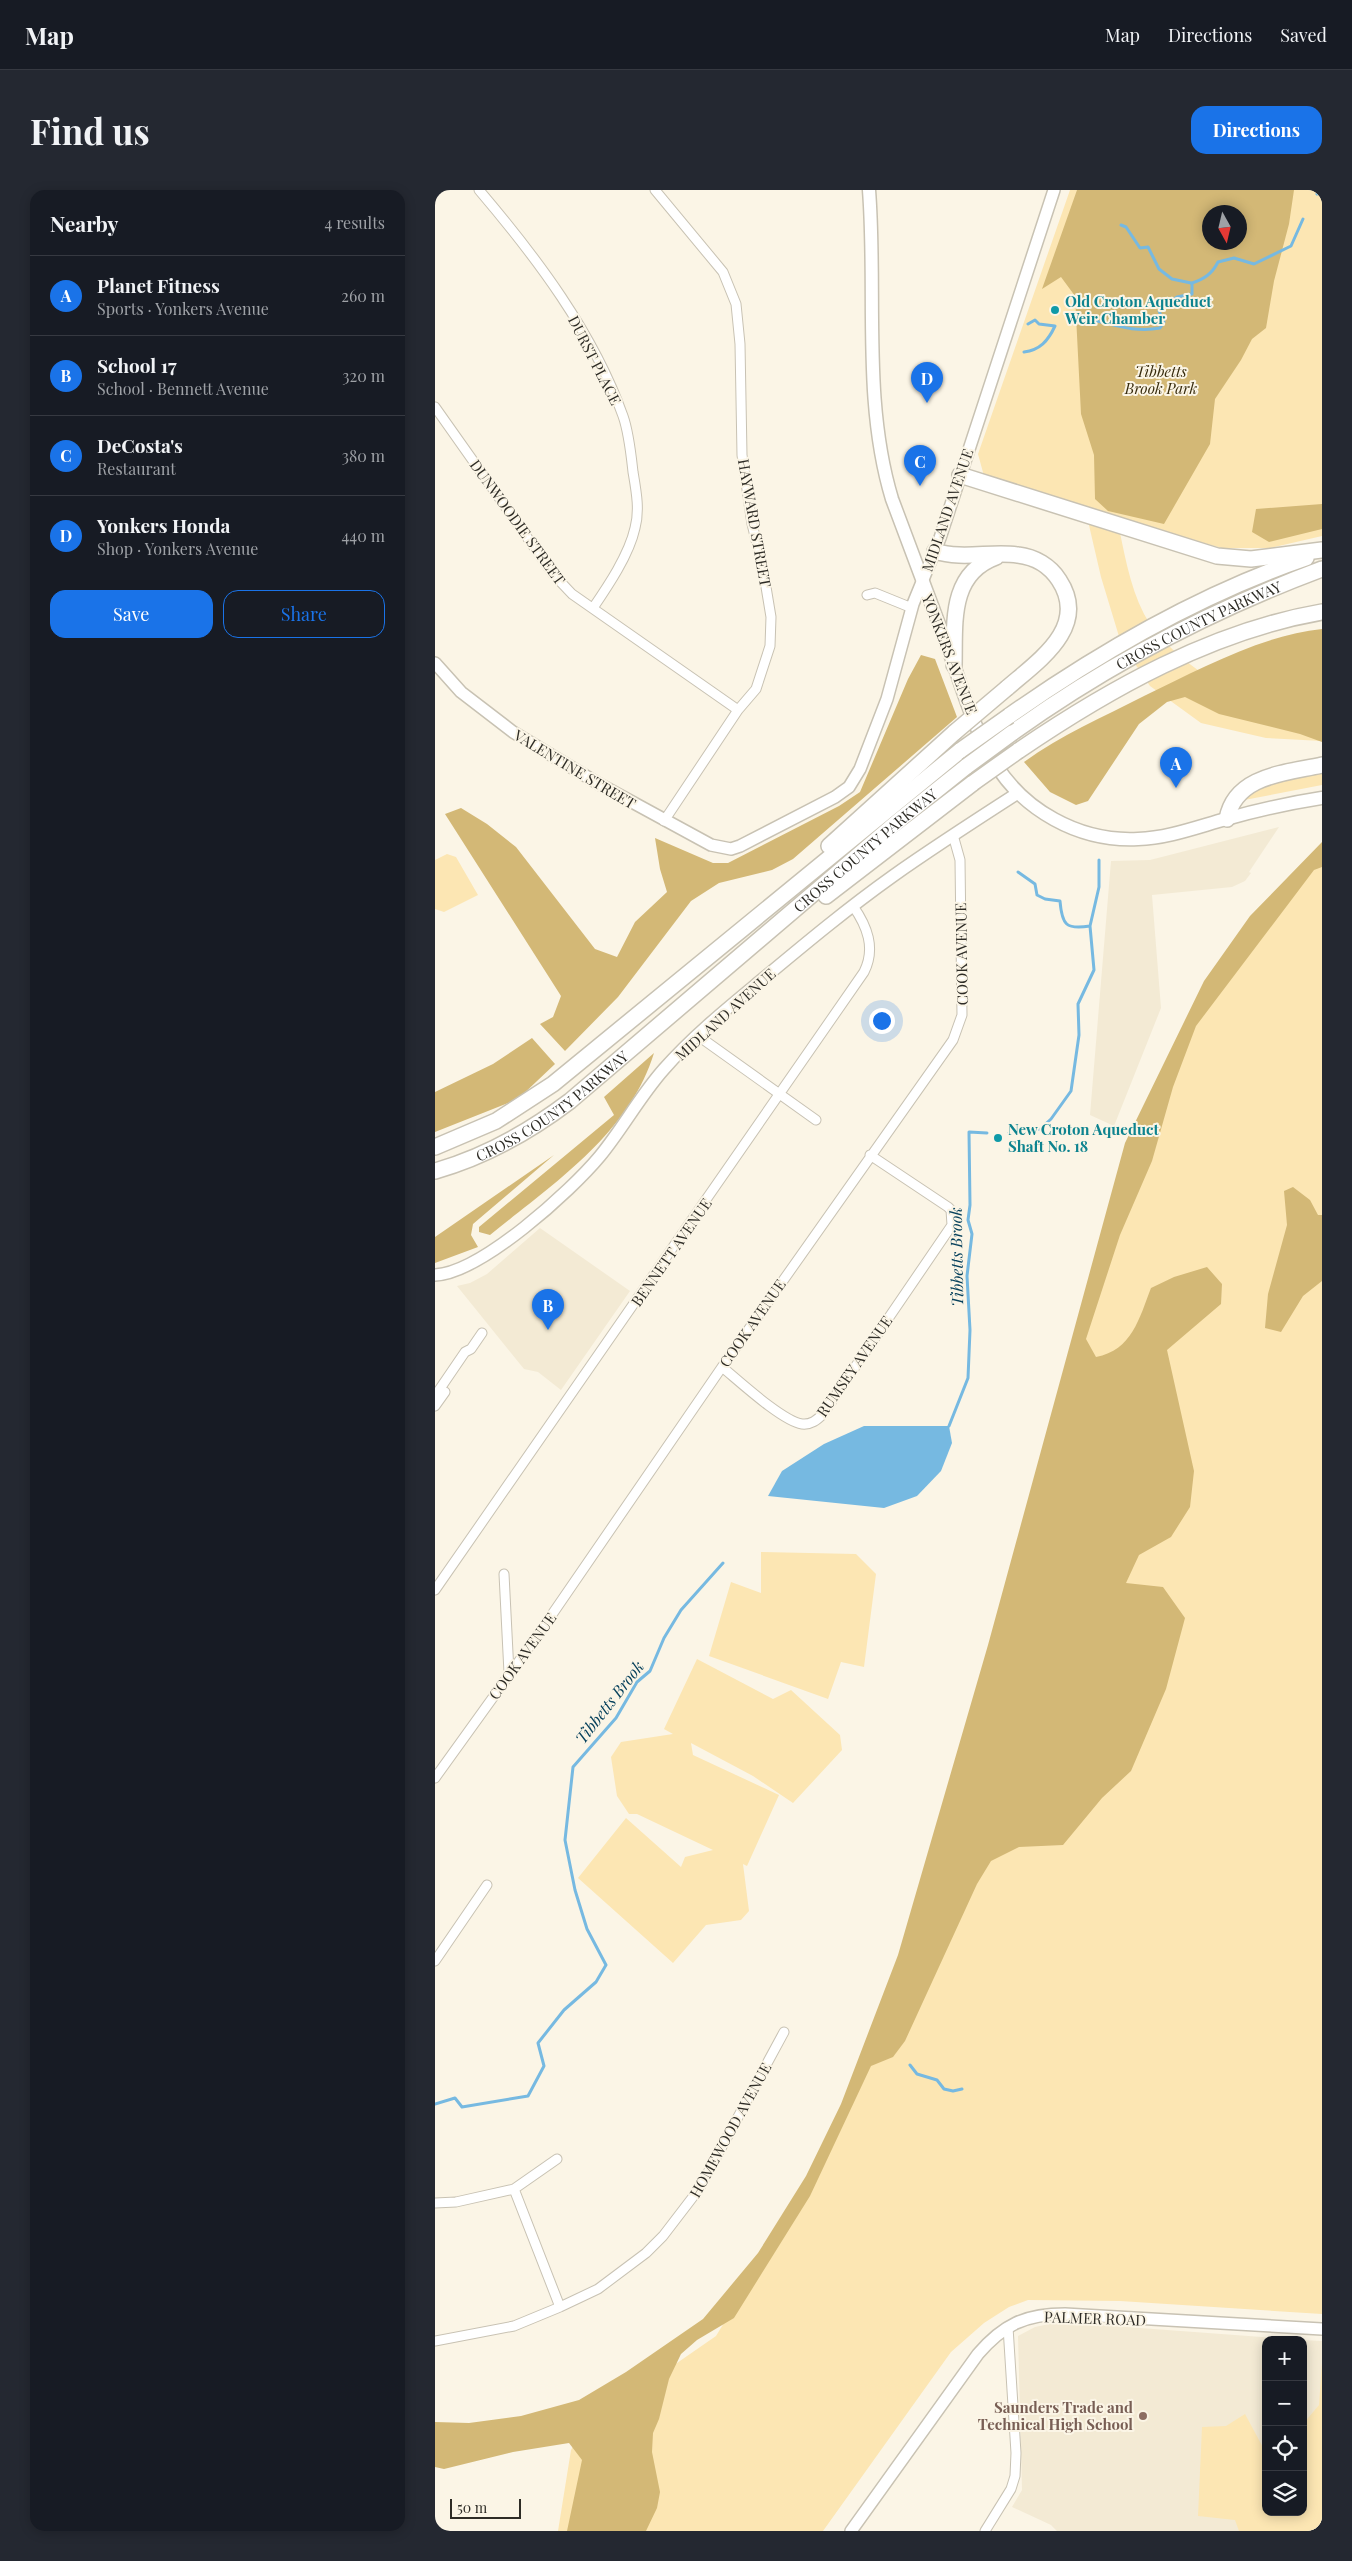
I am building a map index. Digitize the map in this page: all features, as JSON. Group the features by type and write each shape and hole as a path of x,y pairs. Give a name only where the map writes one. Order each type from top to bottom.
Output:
{"highway":[{"path":"960,475 1217,556 1251,559 1322,552"},
{"path":"778,900 832,842 1054,645 1065,626 1068,609 1065,592 1052,571 1033,559 1012,554 951,555 935,551"},
{"name":"CROSS COUNTY PARKWAY","path":"435,1147 488,1125 539,1094 961,750 1070,675 1153,628 1238,586 1322,552"},
{"path":"954,665 955,608 962,585 981,564 995,557 1012,554"},
{"name":"CROSS COUNTY PARKWAY","path":"435,1171 494,1149 549,1118 596,1081 902,818 1012,733 1084,685 1148,648 1249,599 1322,569"},
{"path":"755,945 814,906 973,783 1018,751 1091,704 1168,664 1249,632 1322,612"},
{"path":"1227,819 1233,800 1249,784 1322,765"}],"main road":[{"name":"YONKERS AVENUE","path":"869,190 877,437 892,499 922,581 987,749 999,769 1018,792 1042,812 1067,826 1099,836 1120,839 1140,839 1169,834 1322,798"}],"street":[{"name":"DURST PLACE","path":"479,190 506,221 588,339 623,418 631,454 637,516 635,530 610,583 593,608"},
{"name":"HAYWARD STREET","path":"655,190 723,272 736,304 740,344 742,455 752,524 763,569 771,617 771,646 756,689 738,710 664,821"},
{"name":"MIDLAND AVENUE","path":"731,849 775,828 849,787 860,769 887,699 912,608 935,551 1054,190"},
{"name":"DUNWOODIE STREET","path":"435,407 553,574 572,594 738,710"},
{"path":"867,595 875,593 912,608"},
{"name":"VALENTINE STREET","path":"435,663 461,692 513,732 664,821 711,845 731,849"},
{"name":"MIDLAND AVENUE","path":"435,1275 462,1269 490,1254 573,1184 602,1154 663,1071 697,1035 853,906 953,835 1018,792"},
{"name":"COOK AVENUE","path":"435,1778 558,1607 722,1366 953,1040 961,1020 960,860 953,835"},
{"name":"BENNETT AVENUE","path":"435,1590 780,1095 867,966 870,953 870,939 861,918 853,906"},
{"path":"697,1035 815,1120"},
{"name":"RUMSEY AVENUE","path":"722,1366 785,1416 800,1424 809,1424 817,1420 953,1225 951,1210 870,1155"},
{"path":"435,1406 469,1356 471,1349 482,1333"},
{"path":"435,1396 465,1352 471,1349"},
{"path":"504,1574 509,1673"},
{"path":"435,1961 487,1885"},
{"name":"HOMEWOOD AVENUE","path":"435,2341 514,2326 560,2307 598,2290 646,2253 663,2236 699,2189 784,2032"},
{"path":"435,2203 456,2202 514,2189 557,2158"},
{"path":"514,2189 560,2307"},
{"name":"PALMER ROAD","path":"851,2531 978,2354 995,2334 1029,2317 1059,2314 1322,2329"},
{"path":"985,2531 1011,2489 1015,2476 1016,2453 1008,2327"}],"shaded area":[{"path":"1279,827 1245,881 1232,887 1152,895 1161,1008 1114,1126 1090,1115 1111,861 1150,860"},
{"path":"540,1228 630,1291 561,1390 538,1372 524,1369 457,1286 470,1283 487,1274"},
{"name":"Saunders Trade and Technical High School","path":"1059,2322 1262,2337 1262,2516 1307,2516 1307,2340 1322,2341 1322,2531 1057,2531 1051,2525 1012,2507 1022,2490 1018,2336 1035,2327"}],"green space":[{"name":"Tibbetts Brook Park","path":"1070,190 1322,190 1322,536 1270,548 1222,548 1117,519 1134,591 1144,614 1158,635 1177,654 1199,671 1250,702 1322,741 1266,738 1201,723 1150,686 1121,643 1101,577 1085,508 984,476 978,454"},
{"path":"1077,190 1294,190 1289,224 1274,281 1266,328 1252,339 1241,360 1215,399 1210,444 1164,524 1108,511 1095,499 1094,455 1081,414 1075,296 1061,277 1042,289"},
{"path":"1322,504 1322,529 1269,542 1252,532 1256,509"},
{"path":"1322,629 1322,742 1300,734 1219,714 1185,697 1167,702 1139,724 1088,801 1076,805 1050,792 1024,762 1053,743 1083,727 1208,665 1276,638"},
{"path":"921,655 935,659 957,717 793,859 772,870 719,883 691,901 618,997 565,1051 540,1024 553,1017 561,996 445,814 461,808 487,824 516,847 595,949 617,957 635,922 667,892 660,869 655,838 713,863 728,863 839,806 860,792 908,679"},
{"path":"1322,770 1322,785 1239,801 1246,790"},
{"path":"1322,842 1322,867 1314,870 1196,1026 1173,1087 1152,1161 1120,1235 1086,1339 1096,1357 1118,1348 1133,1332 1151,1288 1174,1277 1207,1267 1222,1284 1221,1304 1167,1350 1194,1471 1190,1507 1171,1537 1139,1555 1126,1583 1163,1587 1185,1618 1166,1689 1131,1771 1102,1798 1063,1845 1019,1847 991,1861 977,1884 905,2041 893,2057 871,2066 810,2196 734,2318 697,2340 681,2354 669,2379 659,2419 653,2433 652,2452 660,2492 657,2508 646,2531 567,2531 582,2460 569,2443 513,2452 444,2469 435,2467 435,2422 469,2423 521,2416 579,2400 626,2372 703,2319 758,2253 806,2176 841,2104 898,1955 988,1645 1125,1143 1204,981 1250,916"},
{"path":"447,854 456,857 478,895 444,912 435,909 435,860"},
{"path":"1322,864 1322,2314 1120,2301 1028,2300 1009,2307 984,2323 951,2352 823,2531 558,2531 571,2450 606,2388 677,2363 716,2336 797,2203 852,2098 910,1943 1089,1306 1196,1015 1311,865"},
{"path":"532,1038 555,1064 518,1099 435,1132 435,1092 493,1064"},
{"path":"654,1053 642,1082 627,1108 608,1133 563,1176 490,1235 479,1232 479,1227 614,1115 604,1097"},
{"path":"554,1155 473,1224 471,1235 478,1247 435,1263 435,1237"},
{"path":"1293,1187 1310,1200 1318,1215 1322,1215 1322,1281 1303,1296 1281,1332 1265,1328 1268,1294 1287,1225 1284,1191"},
{"path":"761,1552 856,1554 876,1574 864,1667 841,1662 828,1699 709,1656 731,1582 761,1593"},
{"path":"697,1659 773,1699 791,1690 840,1735 842,1750 793,1803 753,1776 691,1743 693,1755 779,1795 747,1866 743,1864 749,1911 741,1920 706,1925 673,1963 578,1878 626,1818 681,1867 685,1857 713,1850 637,1814 629,1814 617,1796 611,1757 621,1742 673,1734 664,1729"},
{"path":"1322,2362 1322,2531 1239,2531 1235,2520 1198,2516 1202,2427 1226,2426 1245,2414 1262,2446 1262,2516 1307,2516 1307,2419 1319,2405"}],"water":[{"path":"864,1426 949,1426 952,1443 941,1471 917,1496 884,1508 768,1496 782,1471 824,1444"}],"waterway":[{"path":"1317,194 1322,190"},
{"path":"1074,317 1127,328 1160,328 1164,322 1159,311 1177,297 1192,294 1192,283 1207,276 1218,262 1234,258 1254,264 1291,246 1303,219"},
{"path":"1121,225 1126,227 1140,248 1148,247 1159,269 1172,279 1191,283"},
{"path":"1024,352 1035,349 1043,344 1055,326 1039,324 1035,320 1028,324"},
{"name":"Tibbetts Brook","path":"1009,1133 1040,1129 1051,1119 1071,1091 1079,1035 1078,1004 1094,970 1090,926 1099,887 1099,860"},
{"path":"1018,872 1035,884 1037,895 1045,899 1060,901 1062,916 1067,924 1075,927 1090,926"},
{"name":"Tibbetts Brook","path":"949,1426 968,1378 970,1330 967,1276 972,1234 968,1220 970,1205 969,1132 987,1133"},
{"name":"Tibbetts Brook","path":"435,2104 455,2098 462,2107 528,2096 544,2066 538,2043 564,2010 596,1982 606,1965 587,1929 575,1890 565,1840 573,1767 616,1718 637,1682 650,1671 664,1638 681,1610 723,1563"},
{"path":"910,2065 917,2074 937,2080 944,2089 953,2091 962,2089"}],"place":[{"name":"Old Croton Aqueduct Weir Chamber","path":"1055,310"},
{"name":"Yonkers Honda","path":"927,403"},
{"name":"DeCosta's","path":"920,486"},
{"name":"Planet Fitness","path":"1176,788"},
{"name":"New Croton Aqueduct Shaft No. 18","path":"998,1138"},
{"name":"School 17","path":"548,1330"},
{"name":"Saunders Trade and Technical High School","path":"1143,2416"}]}
